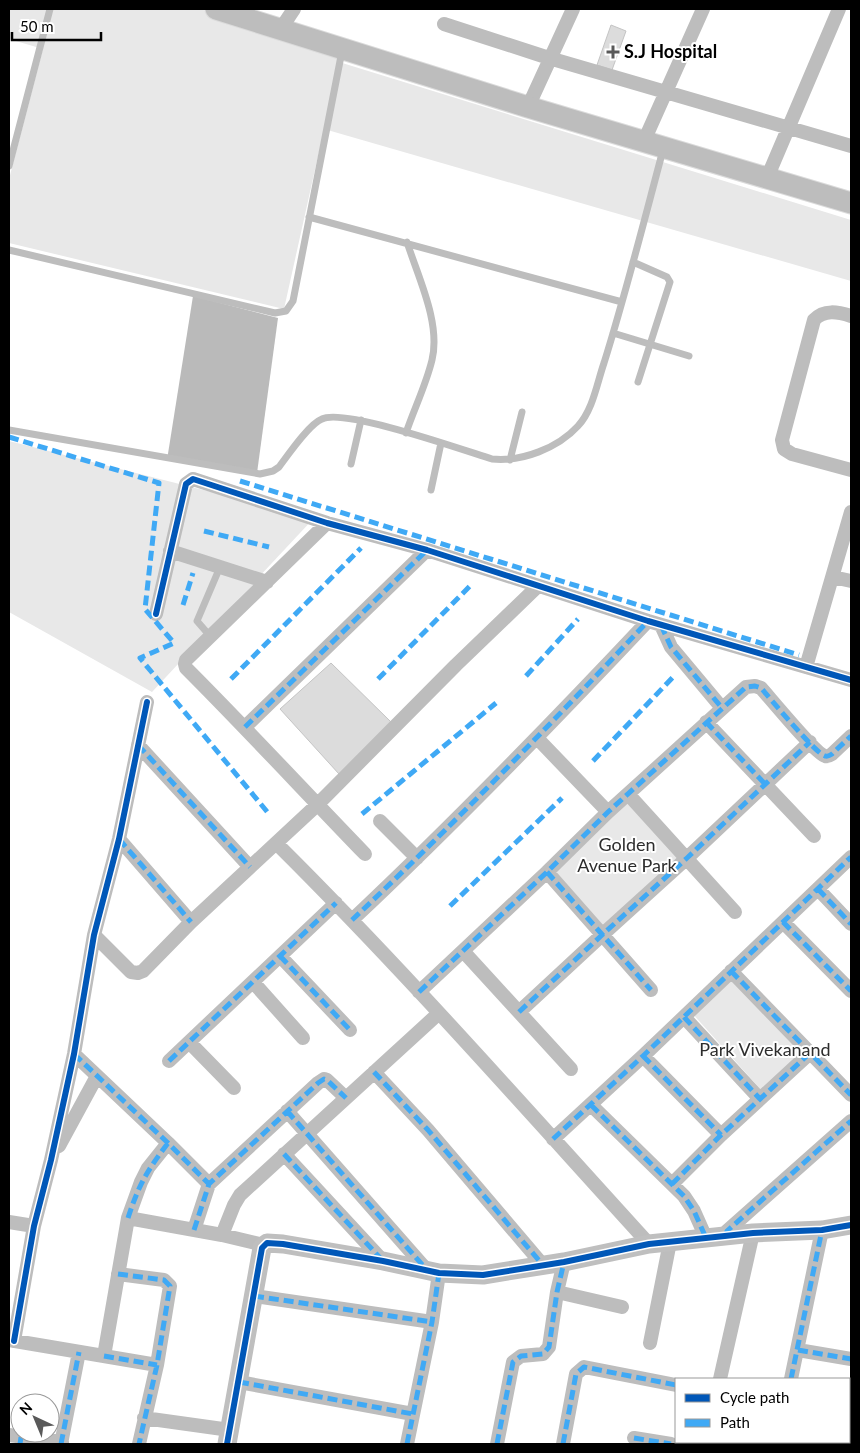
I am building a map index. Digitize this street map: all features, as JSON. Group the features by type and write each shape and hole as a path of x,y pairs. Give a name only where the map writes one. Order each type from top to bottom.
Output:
{"main road":[{"path":"216,9 528,107 851,203"}],"street":[{"path":"280,30 294,9"},
{"path":"528,107 573,9"},
{"path":"644,141 703,9"},
{"path":"767,178 839,9"},
{"path":"444,24 549,58 851,146"},
{"path":"851,316 829,312 817,316 814,320 782,440 784,449 792,454 851,470"},
{"path":"156,614 186,484 193,479 327,522 427,550 537,587 654,623 851,680"},
{"path":"806,667 851,512"},
{"path":"327,522 186,660 185,666 365,854"},
{"path":"245,727 427,550"},
{"path":"170,552 267,582"},
{"path":"833,576 851,581"},
{"path":"94,935 129,970 138,974 143,971 191,922 317,805 449,672 537,587"},
{"path":"654,623 671,647 722,708"},
{"path":"352,920 654,623"},
{"path":"420,992 608,812 746,687 755,686 761,688 810,742 826,756 832,754 851,736"},
{"path":"147,702 119,839 94,935 74,1054 51,1160 34,1226 11,1341 156,1365"},
{"path":"706,722 814,836"},
{"path":"536,738 608,812"},
{"path":"519,1012 810,742"},
{"path":"138,745 250,867"},
{"path":"628,794 735,912"},
{"path":"380,821 417,858"},
{"path":"119,839 191,922"},
{"path":"276,843 420,992 649,1244"},
{"path":"553,1139 644,1056 851,857"},
{"path":"547,872 652,990"},
{"path":"818,889 851,924"},
{"path":"169,1061 336,903"},
{"path":"783,922 851,991"},
{"path":"463,951 571,1068"},
{"path":"280,956 350,1030"},
{"path":"731,972 851,1095"},
{"path":"253,982 303,1038"},
{"path":"222,1235 234,1205 240,1196 439,1013"},
{"path":"684,1017 760,1099"},
{"path":"189,1042 234,1088"},
{"path":"672,1184 721,1135 810,1053"},
{"path":"74,1054 209,1184"},
{"path":"644,1056 721,1135"},
{"path":"374,1072 428,1130 542,1264"},
{"path":"51,1160 97,1076"},
{"path":"194,1230 209,1184 318,1083 324,1079 346,1098"},
{"path":"591,1105 689,1202 706,1238"},
{"path":"287,1111 433,1271 432,1322 407,1444"},
{"path":"726,1235 727,1231 851,1121"},
{"path":"104,1356 128,1218 148,1168 168,1143"},
{"path":"284,1154 383,1261"},
{"path":"128,1218 222,1235 264,1245 271,1242 433,1271 483,1275 542,1264 564,1262 649,1244 726,1235 822,1230 851,1225"},
{"path":"9,1222 34,1226"},
{"path":"791,1378 822,1230"},
{"path":"720,1378 753,1233"},
{"path":"650,1343 670,1242"},
{"path":"144,1418 229,1437 264,1245"},
{"path":"497,1444 513,1362 521,1356 543,1354 549,1347 557,1292 564,1262"},
{"path":"118,1274 164,1280 170,1286 140,1444"},
{"path":"557,1292 622,1307"},
{"path":"254,1296 432,1322"},
{"path":"798,1350 851,1359"},
{"path":"62,1443 78,1352"},
{"path":"563,1444 576,1374 584,1367 675,1385"},
{"path":"239,1382 413,1414"},
{"path":"634,1438 671,1444"}],"lane":[{"path":"9,166 50,9"},
{"path":"9,250 275,313 286,312 293,301 342,50"},
{"path":"9,430 260,474 273,471 279,467 308,430 322,418 329,417 361,420 492,458 510,460 524,457 561,440 578,427 588,410 614,332 664,147"},
{"path":"310,217 622,302"},
{"path":"406,433 432,360 434,344 431,315 407,242"},
{"path":"633,262 668,277 670,285 638,382"},
{"path":"614,332 689,356"},
{"path":"510,460 522,412"},
{"path":"351,464 361,420"},
{"path":"431,490 441,443"},
{"path":"210,636 197,621 220,567"}],"green space":[{"path":"9,9 200,9 341,52 339,62 851,220 851,281 324,129 284,309 9,243 9,179 43,49 9,39"},
{"path":"9,441 314,518 257,579 262,581 207,633 152,692 9,612"},
{"name":"Golden Avenue Park","path":"629,797 685,857 606,930 548,873"},
{"name":"Park Vivekanand","path":"731,973 809,1052 764,1093 691,1012"}],"shaded area":[{"path":"193,296 278,318 257,473 167,460"}],"building":[{"path":"611,25 626,31 612,70 597,65"},
{"path":"331,663 391,722 339,774 280,709"}],"marked path":[{"path":"9,437 159,483 145,609 174,643 140,658 269,814"},
{"path":"240,481 799,655"},
{"path":"204,531 269,547"},
{"path":"231,679 361,548"},
{"path":"245,727 427,550"},
{"path":"183,605 193,573"},
{"path":"378,679 470,586"},
{"path":"526,676 578,619"},
{"path":"352,920 502,773 648,621"},
{"path":"661,625 671,647 722,708"},
{"path":"593,761 675,675"},
{"path":"419,992 608,812 746,687 755,686 761,688 803,736 825,756 832,754 851,736"},
{"path":"362,814 496,703"},
{"path":"706,722 765,784"},
{"path":"519,1012 810,742"},
{"path":"138,745 250,867"},
{"path":"450,906 562,798"},
{"path":"119,839 191,922"},
{"path":"553,1139 643,1056 851,857"},
{"path":"547,872 651,990"},
{"path":"818,889 851,924"},
{"path":"169,1061 336,903"},
{"path":"783,922 851,991"},
{"path":"280,956 350,1030"},
{"path":"731,971 851,1095"},
{"path":"684,1017 760,1099"},
{"path":"672,1184 721,1135 810,1053"},
{"path":"74,1054 209,1184"},
{"path":"643,1056 721,1135"},
{"path":"374,1072 428,1130 542,1264"},
{"path":"194,1230 209,1184 318,1083 324,1079 327,1080 346,1098"},
{"path":"591,1105 684,1196 694,1211 706,1238"},
{"path":"287,1111 426,1269"},
{"path":"726,1235 727,1231 851,1121"},
{"path":"128,1218 144,1178 168,1143"},
{"path":"284,1154 383,1261"},
{"path":"791,1378 822,1230"},
{"path":"497,1444 513,1362 521,1356 543,1354 549,1347 557,1292 564,1262"},
{"path":"407,1444 432,1322 439,1273"},
{"path":"118,1274 164,1280 170,1286 157,1365 139,1444"},
{"path":"254,1296 432,1322"},
{"path":"798,1350 851,1359"},
{"path":"61,1444 79,1352"},
{"path":"104,1356 157,1365"},
{"path":"563,1444 576,1374 584,1367 675,1385"},
{"path":"239,1382 413,1414"},
{"path":"634,1438 671,1444"}],"cycle path":[{"path":"156,614 186,484 193,479 327,523 427,550 648,621 851,680"},
{"path":"14,1341 34,1226 51,1160 74,1054 94,935 119,839 147,702"},
{"path":"227,1444 262,1248 267,1243 383,1261 439,1273 483,1275 564,1262 649,1244 753,1233 822,1230 851,1225"}],"place":[{"name":"S.J Hospital","path":"613,52"}]}
